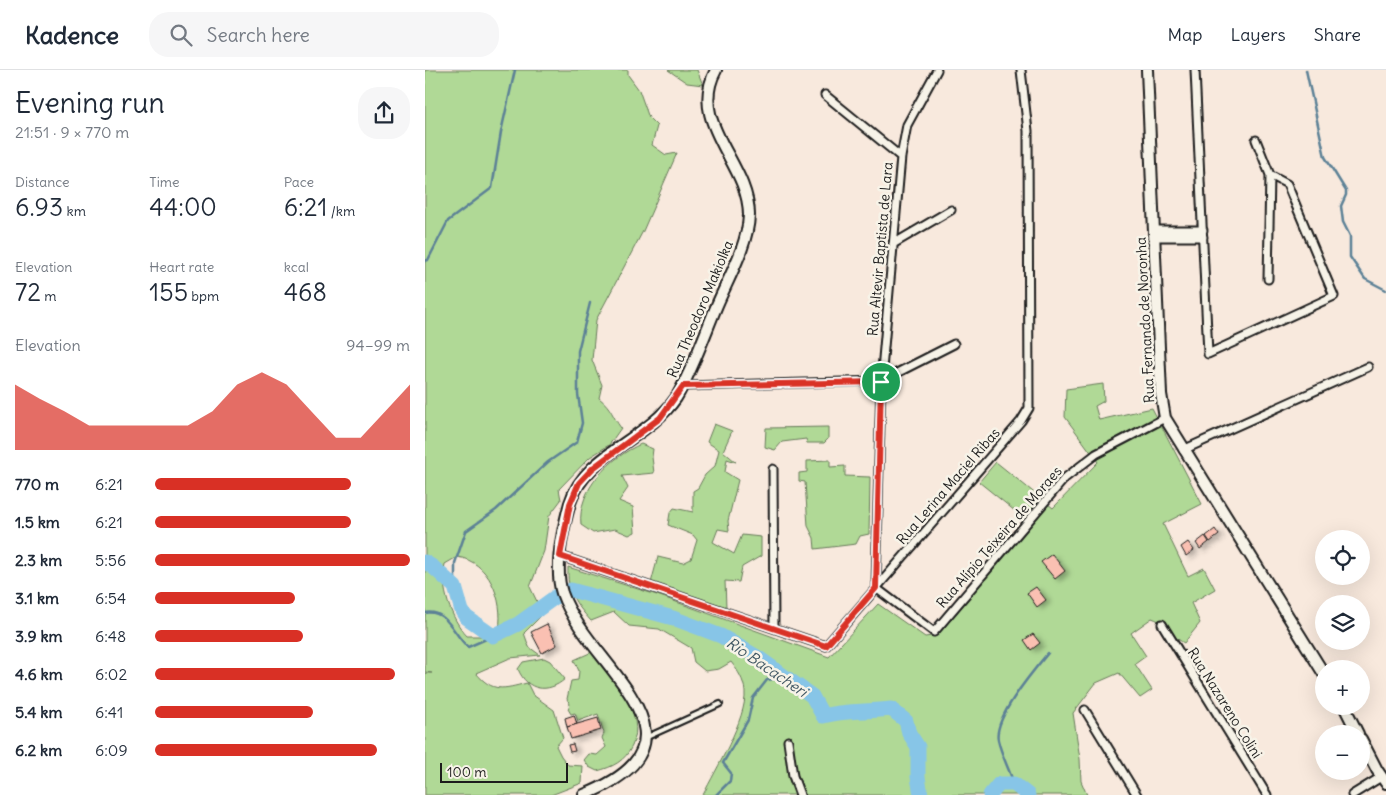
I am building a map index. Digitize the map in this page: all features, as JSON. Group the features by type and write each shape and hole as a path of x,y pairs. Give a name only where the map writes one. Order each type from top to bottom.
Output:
{"main road":[{"name":"Rua Theodoro Makiolka","path":"645,738 644,724 635,702 575,618 565,600 559,580 560,556 570,504 579,483 593,468 660,418 683,386 739,253 749,219 748,200 743,183 713,124 708,109 708,90 716,70"},
{"name":"Rua Fernando de Noronha","path":"1147,70 1161,394 1165,418 1183,450 1315,660"},
{"path":"584,795 611,783 628,772 641,755 645,738"},
{"path":"1370,756 1384,780"}],"street":[{"path":"930,70 933,78"},
{"name":"Rua Altevir Baptista de Lara","path":"876,588 881,382 901,157 907,125 937,70"},
{"name":"Rua Lerina Maciel Ribas","path":"560,556 826,646 1021,421 1029,408 1028,131 1021,70"},
{"path":"1195,70 1208,354 1334,296 1287,184 1270,175"},
{"path":"825,96 901,157"},
{"path":"1256,140 1270,175 1268,280"},
{"path":"893,244 951,210"},
{"path":"1154,234 1203,234"},
{"path":"683,386 881,382 954,344"},
{"path":"1183,450 1368,367"},
{"name":"Rua Alípio Teixeira de Moraes","path":"876,588 934,632 1065,478 1096,454 1165,418"},
{"path":"773,469 774,628"},
{"name":"Rua Nazareno Colini","path":"1162,624 1267,795"},
{"path":"1085,710 1137,795"},
{"path":"788,741 793,776 800,795"},
{"path":"1352,795 1384,780"}],"lane":[{"path":"645,738 720,704"}],"green space":[{"path":"425,70 628,70 628,75 639,90 649,118 657,126 652,145 666,155 677,153 643,231 596,320 592,360 602,385 599,398 609,409 621,428 609,445 590,457 559,489 561,500 549,516 544,551 530,587 543,614 524,633 529,647 540,655 510,658 476,673 493,687 505,688 527,683 533,695 554,710 563,738 556,746 568,765 583,766 582,783 551,795 425,795 425,673 432,673 425,672","holes":["457,557 468,560 486,574 492,584 499,606 499,629 488,636 467,636 456,621 448,603 444,583 445,564"]},
{"path":"668,70 697,70 703,85 687,83"},
{"path":"1103,384 1104,401 1095,406 1099,420 1152,408 1202,504 1163,524 1188,576 1204,568 1215,589 1191,603 1200,623 1184,643 1175,637 1167,627 1152,618 1131,633 1146,656 1135,664 1152,690 1140,698 1119,673 1096,683 1073,713 1080,759 1081,781 1087,795 703,795 736,730 741,716 745,692 738,672 731,662 719,669 705,671 694,662 691,648 659,629 629,626 614,612 591,621 580,608 570,590 568,567 657,595 829,657 878,604 925,637 938,635 1031,524 979,482 996,462 1053,508 1098,462 1065,417 1066,389"},
{"path":"714,424 732,431 723,451 736,462 727,459 725,472 738,480 728,521 729,531 718,529 713,542 734,554 742,535 761,537 761,556 742,567 739,582 725,581 726,607 651,583 658,557 683,563 691,559 697,540 693,535 668,525 670,513 674,508 693,512 693,491 698,488 705,475 715,466 719,450 707,442"},
{"path":"828,427 828,439 824,443 807,443 806,439 782,442 775,450 765,447 766,428"},
{"path":"641,444 653,449 654,473 622,476 628,488 619,501 633,507 635,532 629,535 615,529 593,533 581,525 584,499 590,487 598,476 618,457"},
{"path":"830,460 830,467 845,466 845,476 870,477 869,534 860,536 856,544 815,549 814,538 808,526 805,482 799,481 799,473 807,472 807,461"},
{"path":"592,652 625,696 635,721 636,734 626,756 608,768 597,771 589,767 584,760 589,754 597,755 606,747 602,738 604,733 598,714 578,721 575,713 571,714 568,709 570,704 567,699 571,681 578,680 579,671 574,660"},
{"path":"544,658 550,661 565,679 552,687 539,688 532,686 518,669 523,662"}],"building":[{"path":"1215,529 1219,535 1210,542 1206,536"},
{"path":"1205,536 1209,542 1200,549 1196,543"},
{"path":"1188,542 1194,550 1186,556 1181,547"},
{"path":"1052,554 1065,571 1055,579 1041,562"},
{"path":"1036,587 1046,600 1037,607 1027,593"},
{"path":"547,624 557,645 542,653 531,632"},
{"path":"1033,634 1040,643 1031,650 1024,640"},
{"path":"574,715 577,724 567,727 565,718"},
{"path":"598,718 601,730 571,739 567,727"},
{"path":"573,744 575,751 570,752 568,745"}],"waterway":[{"path":"425,261 428,260 448,221 492,188 501,132 515,70"},
{"path":"1306,70 1325,157 1346,191 1341,206 1343,222 1350,236 1350,257 1365,279 1386,290"},
{"path":"455,587 455,563 466,531 496,510 548,462 577,442 582,423 578,394 578,351 590,303"},
{"name":"Rio Bacacheri","path":"425,562 455,587 462,611 466,617 493,636 518,624 558,595"},
{"name":"Rio Bacacheri","path":"571,590 673,618 721,636 759,658 812,696 823,716 891,709 906,721 909,733 918,747 918,777 921,795"},
{"path":"425,613 433,613 445,619 468,647 493,636"},
{"path":"1014,784 999,745 998,731 1008,707 1048,653"},
{"path":"716,795 730,781 731,773 723,763 748,720 753,698 767,680 786,677"},
{"name":"Rio Bacacheri","path":"990,795 999,784 1014,784 1028,795"}],"route":[{"path":"881,382 876,588 826,646 560,556 570,504 579,483 601,461 660,418 669,409 683,386 881,382"}]}
